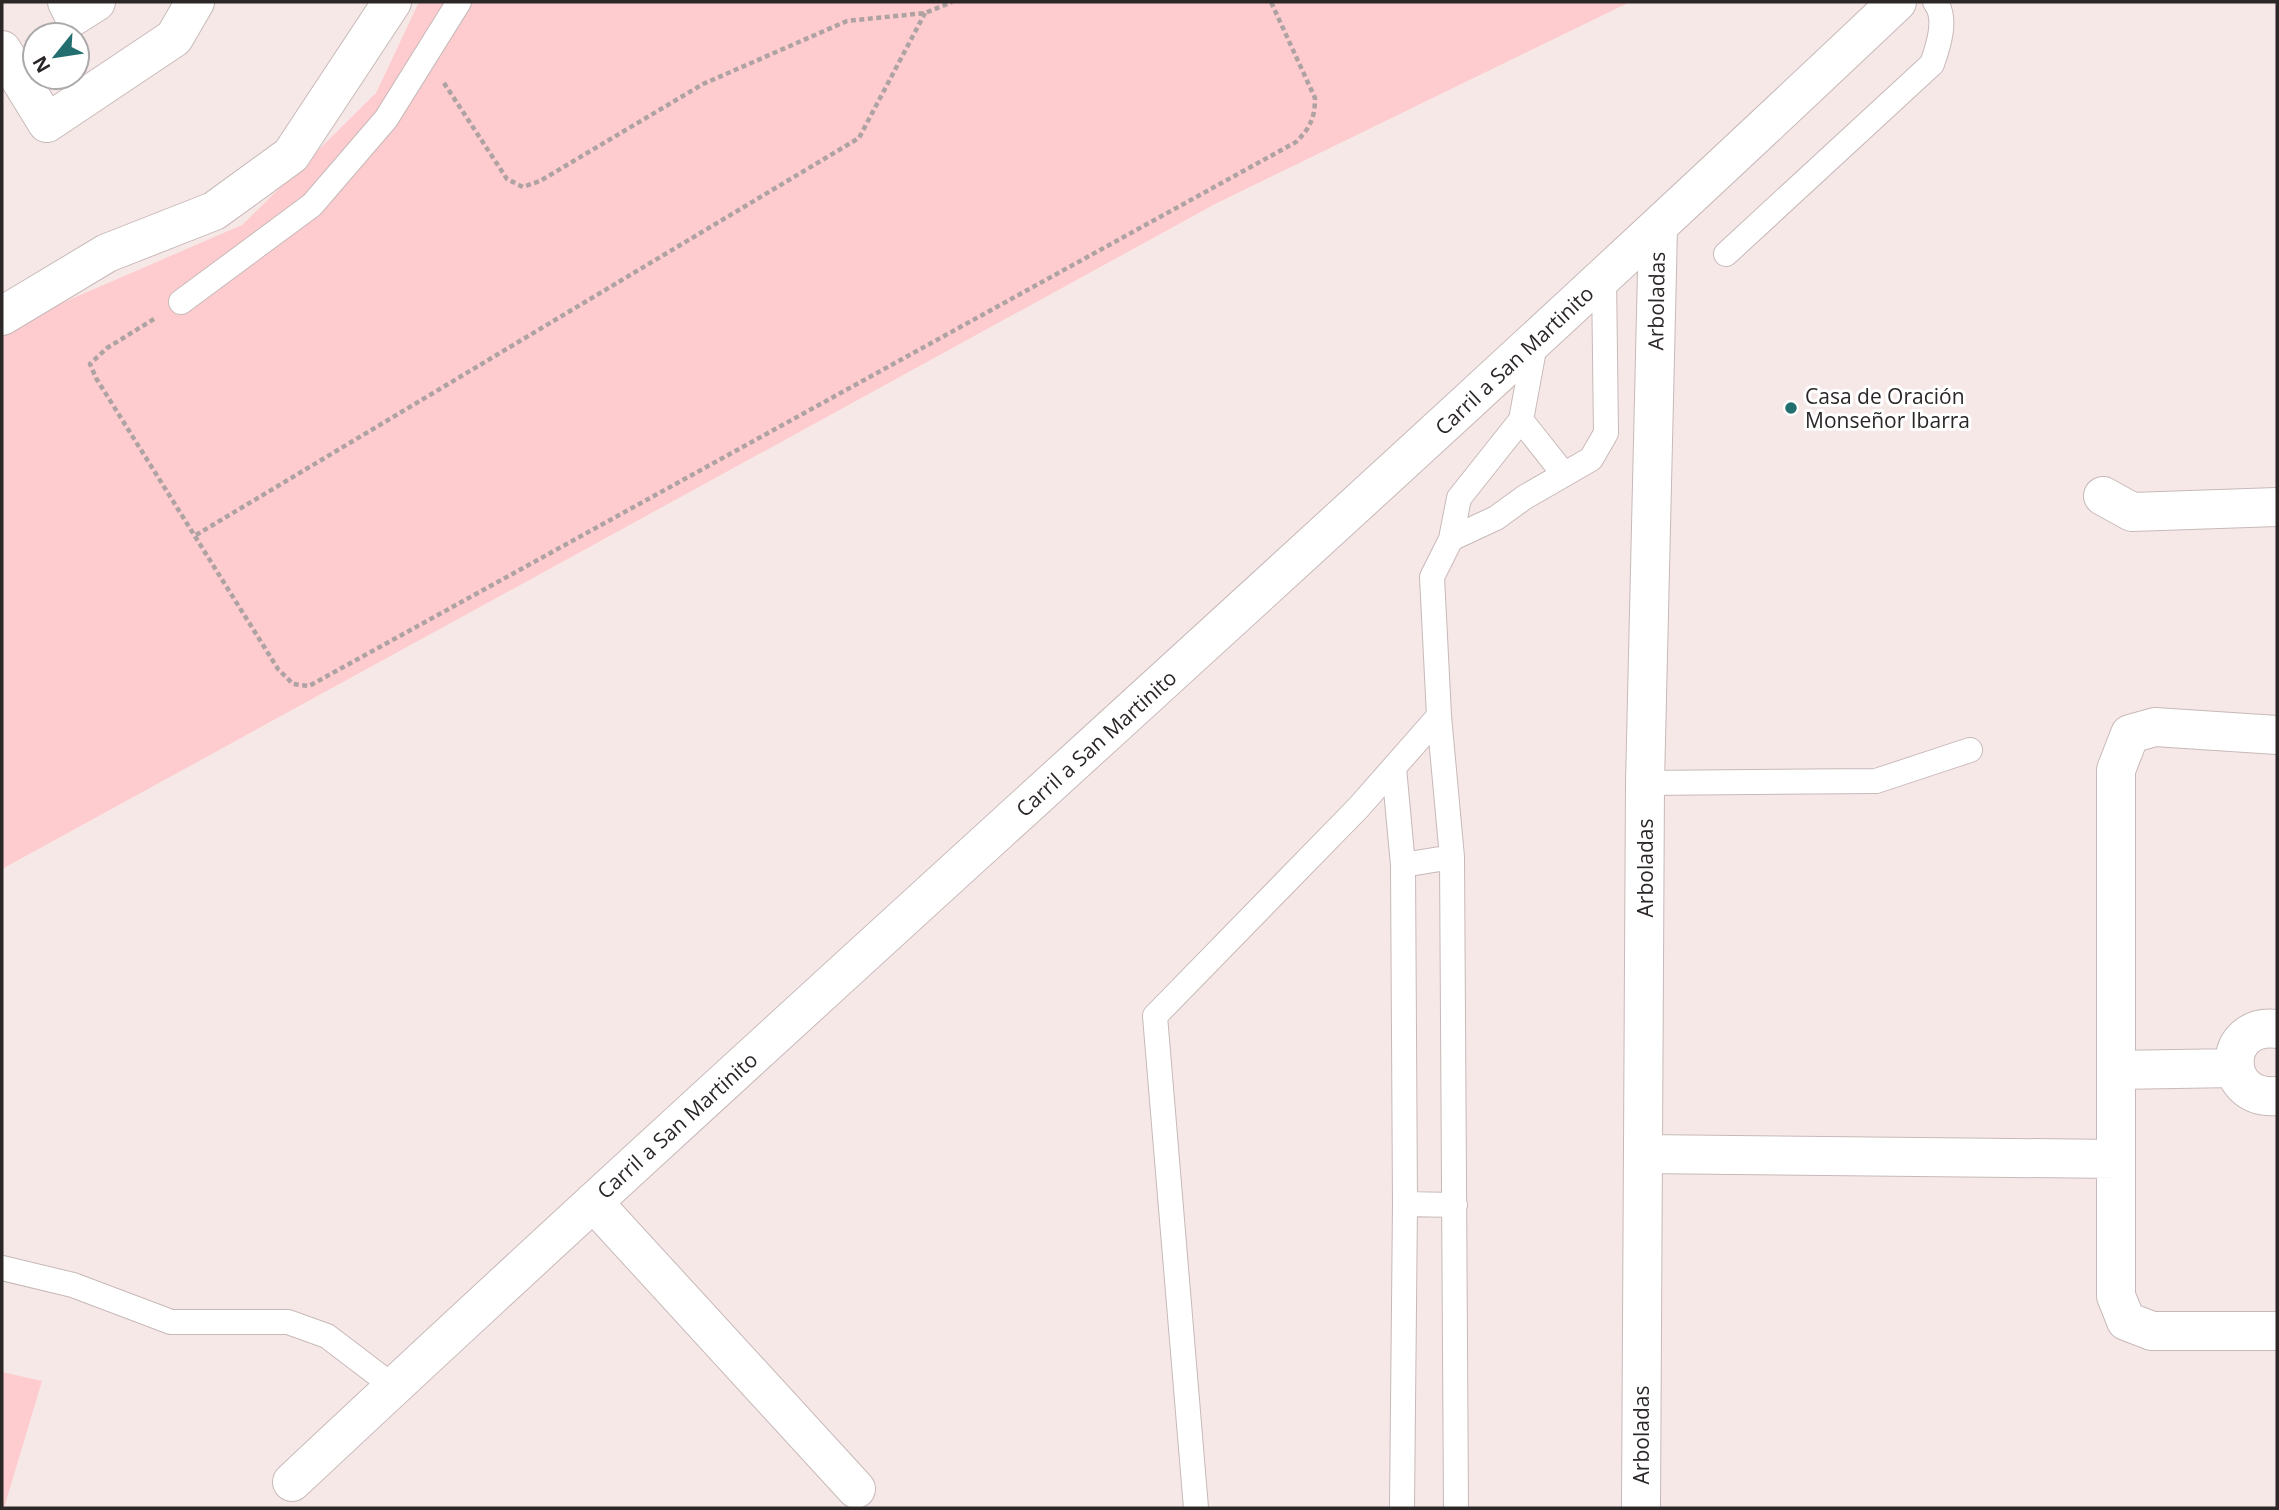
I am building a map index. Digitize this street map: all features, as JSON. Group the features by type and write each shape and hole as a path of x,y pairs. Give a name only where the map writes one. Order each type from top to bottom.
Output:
{"street":[{"path":"67,2 74,16 96,2"},
{"path":"2,50 47,123 174,38 195,2"},
{"path":"2,316 107,253 214,211 291,155 392,2"},
{"name":"Carril a San Martinito","path":"292,1482 593,1202 1658,228 1897,2"},
{"name":"Arboladas","path":"1641,1508 1645,783 1658,228"},
{"path":"2103,496 2132,512 2277,507"},
{"path":"2277,735 2155,727 2130,734 2116,769 2116,1296 2126,1321 2152,1331 2277,1331"},
{"path":"2277,1029 2253,1031 2244,1038 2237,1046 2235,1068 2245,1088 2256,1094 2277,1096"},
{"path":"2116,1070 2235,1068"},
{"path":"1643,1154 2116,1158"},
{"path":"593,1202 856,1489"}],"lane":[{"path":"181,302 312,205 386,120 459,2"},
{"path":"1726,254 1932,64 1940,40 1939,7 1935,2"},
{"path":"1451,539 1496,518 1563,473 1591,459 1606,433 1604,277"},
{"path":"1456,1508 1452,857 1439,716 1432,577 1451,539 1459,498 1521,420 1536,339"},
{"path":"1521,420 1563,473"},
{"path":"1196,1508 1155,1016 1394,768 1439,716"},
{"path":"1645,783 1876,782 1970,750"},
{"path":"1394,768 1404,865 1402,1508"},
{"path":"1404,865 1452,857"},
{"path":"1405,1203 1455,1205"},
{"path":"2,1268 73,1284 171,1322 288,1322 327,1336 394,1387"}],"path":[{"path":"427,57 507,179 523,187 540,181 703,84 847,21 925,13 951,2"},
{"path":"181,302 107,348 90,364 278,669 293,684 309,686 1296,142 1307,131 1315,115 1315,98 1271,2"},
{"path":"196,535 859,138 925,13"}],"shaded area":[{"path":"419,2 1630,2 1217,203 2,869 2,336 41,312 242,225 376,93"},
{"path":"2,1372 42,1381 4,1508 2,1508"}],"place":[{"name":"Casa de Oración Monseñor Ibarra","path":"1791,408"}]}
